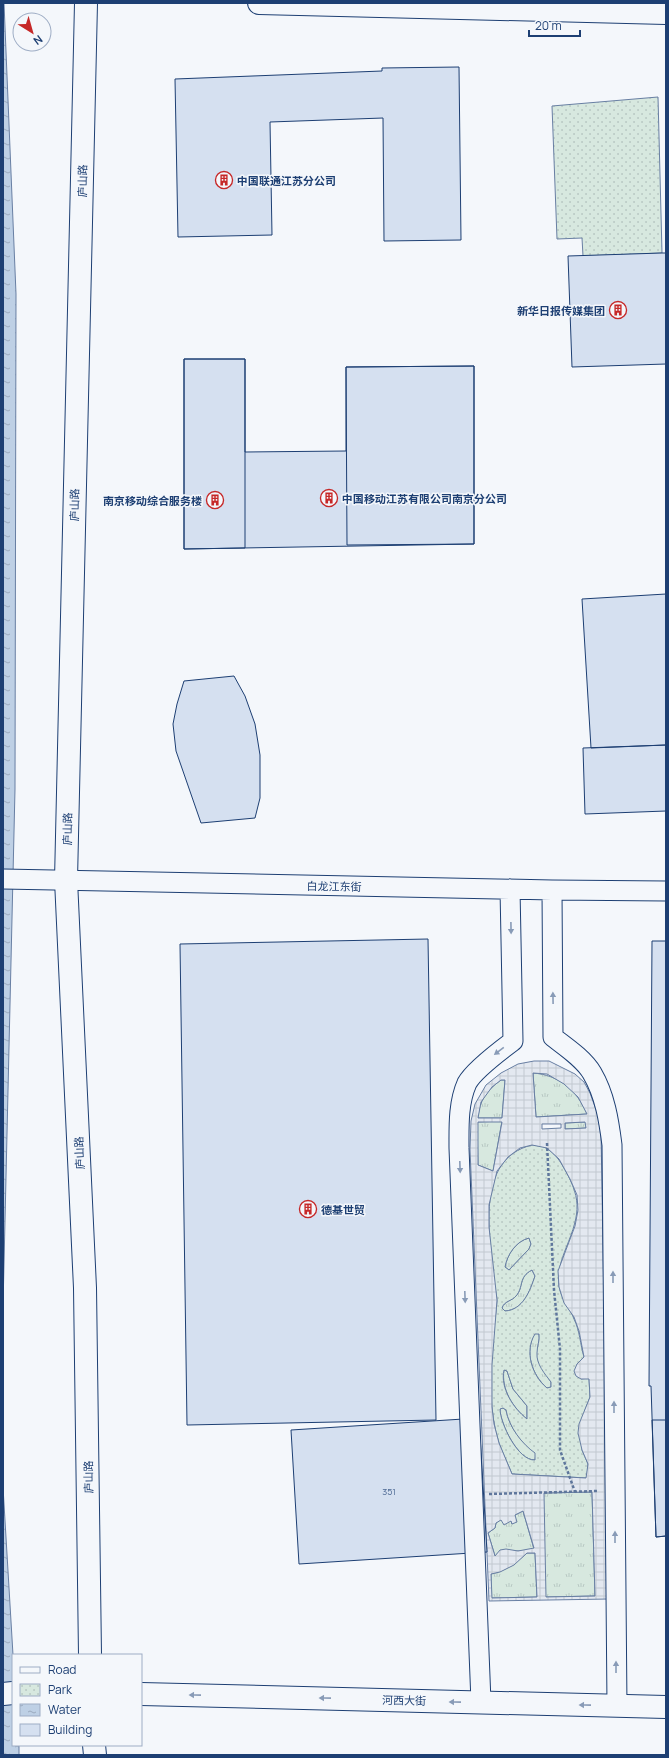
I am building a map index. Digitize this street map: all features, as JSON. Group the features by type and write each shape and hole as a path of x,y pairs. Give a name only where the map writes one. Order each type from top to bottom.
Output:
{"main road":[{"name":"庐山路","path":"86,3 66,880 85,1288 90,1654"},
{"path":"259,3 666,13"},
{"name":"河西大街","path":"142,1694 666,1707"}],"street":[{"name":"白龙江东街","path":"8,879 666,891"},
{"path":"481,1702 459,1148 459,1113 468,1082 489,1059 513,1041 510,889"},
{"path":"552,890 553,1037 572,1052 592,1073 608,1111 612,1145 617,1706"}],"path":[{"path":"547,1143 554,1290 560,1349 560,1450 575,1492"},
{"path":"473,1494 615,1491"}],"green space":[{"path":"658,97 662,253 583,256 582,238 557,239 552,106"},
{"path":"533,1073 551,1077 566,1085 578,1098 587,1114 536,1117"},
{"path":"501,1080 505,1080 502,1118 478,1118 480,1106 485,1096"},
{"path":"502,1121 493,1171 478,1165 477,1122"},
{"path":"586,1122 586,1128 565,1129 565,1123"},
{"path":"532,1145 545,1147 555,1155 561,1163 573,1186 576,1196 577,1214 561,1262 559,1286 579,1333 584,1357 577,1364 581,1379 589,1378 590,1397 585,1410 582,1450 588,1464 587,1478 512,1474 499,1443 493,1419 491,1381 492,1344 497,1296 494,1283 490,1243 490,1202 493,1183 501,1166 514,1153","holes":["529,1238 531,1244 529,1249 509,1270 505,1267 510,1253 516,1245","532,1270 535,1276 525,1299 517,1307 505,1311 502,1308 503,1306 506,1302 516,1296 523,1279","535,1334 539,1334 537,1357 541,1369 551,1382 551,1387 547,1388 542,1383 537,1377 531,1363 530,1348","504,1370 507,1371 513,1389 527,1406 527,1419 517,1409 509,1397 504,1384","503,1408 506,1410 513,1429 525,1445 535,1453 535,1460 529,1459 516,1448 507,1432 500,1409"]},
{"path":"529,1238 531,1244 529,1249 509,1270 505,1267 510,1253 516,1245"},
{"path":"532,1270 535,1276 525,1299 517,1307 505,1311 502,1308 503,1306 506,1302 516,1296 523,1279"},
{"path":"535,1333 539,1334 538,1351 540,1360 551,1382 551,1387 547,1388 537,1377 531,1363 530,1348"},
{"path":"504,1370 507,1371 513,1389 527,1406 527,1419 509,1398 504,1384"},
{"path":"503,1408 506,1410 513,1429 521,1440 536,1453 535,1460 529,1459 522,1454 511,1440 501,1415 500,1409"},
{"path":"592,1492 595,1596 545,1597 543,1493"},
{"path":"523,1511 534,1549 527,1551 513,1551 495,1556 488,1533 495,1528 496,1523 501,1519 512,1521 512,1524 515,1515"},
{"path":"527,1553 535,1553 537,1597 491,1598 491,1574 510,1566"}],"shaded area":[{"path":"534,1061 549,1061 575,1074 584,1082 590,1093 599,1118 601,1132 609,1599 489,1601 470,1149 471,1121 475,1104 486,1085 501,1073 518,1064","holes":["533,1073 547,1074 564,1084 578,1097 587,1114 536,1117","501,1080 505,1080 502,1118 478,1118 481,1102 492,1087","478,1122 502,1122 493,1171 478,1165","585,1122 586,1128 565,1129 565,1123","542,1124 561,1124 561,1128 542,1129","532,1145 547,1148 559,1159 577,1195 578,1210 575,1226 558,1271 559,1287 564,1303 574,1317 579,1331 584,1357 577,1364 574,1371 576,1376 581,1379 589,1379 590,1397 579,1424 578,1433 582,1450 588,1464 586,1478 512,1474 499,1443 494,1424 492,1407 492,1365 497,1300 489,1227 489,1205 497,1171 508,1157 520,1148","592,1492 595,1596 546,1597 544,1493","523,1511 534,1548 518,1551 506,1549 500,1550 495,1556 488,1533 495,1528 496,1523 501,1520 504,1525 511,1521 512,1524 517,1522 515,1515","527,1553 535,1553 537,1597 492,1598 491,1574 500,1572 514,1565"]}],"water":[{"path":"3,3 16,294 15,789 3,1307"},
{"path":"3,1487 13,1654 12,1746 19,1746 19,1755 3,1755"}],"building":[{"name":"中国联通江苏分公司","path":"459,67 461,240 384,241 383,118 270,122 272,235 178,237 175,79 382,71 382,68"},
{"name":"新华日报传媒集团","path":"666,253 666,364 572,367 568,256"},
{"name":"南京移动综合服务楼","path":"184,359 245,359 245,548 184,549"},
{"name":"中国移动江苏有限公司南京分公司","path":"184,359 245,359 245,452 346,451 346,367 474,366 474,544 184,549"},
{"path":"474,366 474,544 347,545 346,367"},
{"path":"666,594 666,745 591,748 582,599"},
{"path":"234,676 245,696 255,724 260,755 260,798 255,818 201,823 176,751 173,724 177,704 184,681"},
{"path":"666,745 666,811 585,814 583,748"},
{"name":"德基世贸","path":"428,939 436,1420 187,1425 180,944"},
{"path":"652,941 666,941 666,1536 656,1537 651,1386 649,1386"},
{"path":"479,1418 487,1552 299,1564 291,1430"},
{"path":"652,1420 666,1420 666,1536 656,1537"}],"place":[{"name":"中国联通江苏分公司","path":"224,180"},
{"name":"新华日报传媒集团","path":"618,310"},
{"name":"中国移动江苏有限公司南京分公司","path":"329,498"},
{"name":"南京移动综合服务楼","path":"215,500"},
{"name":"德基世贸","path":"308,1209"}]}
